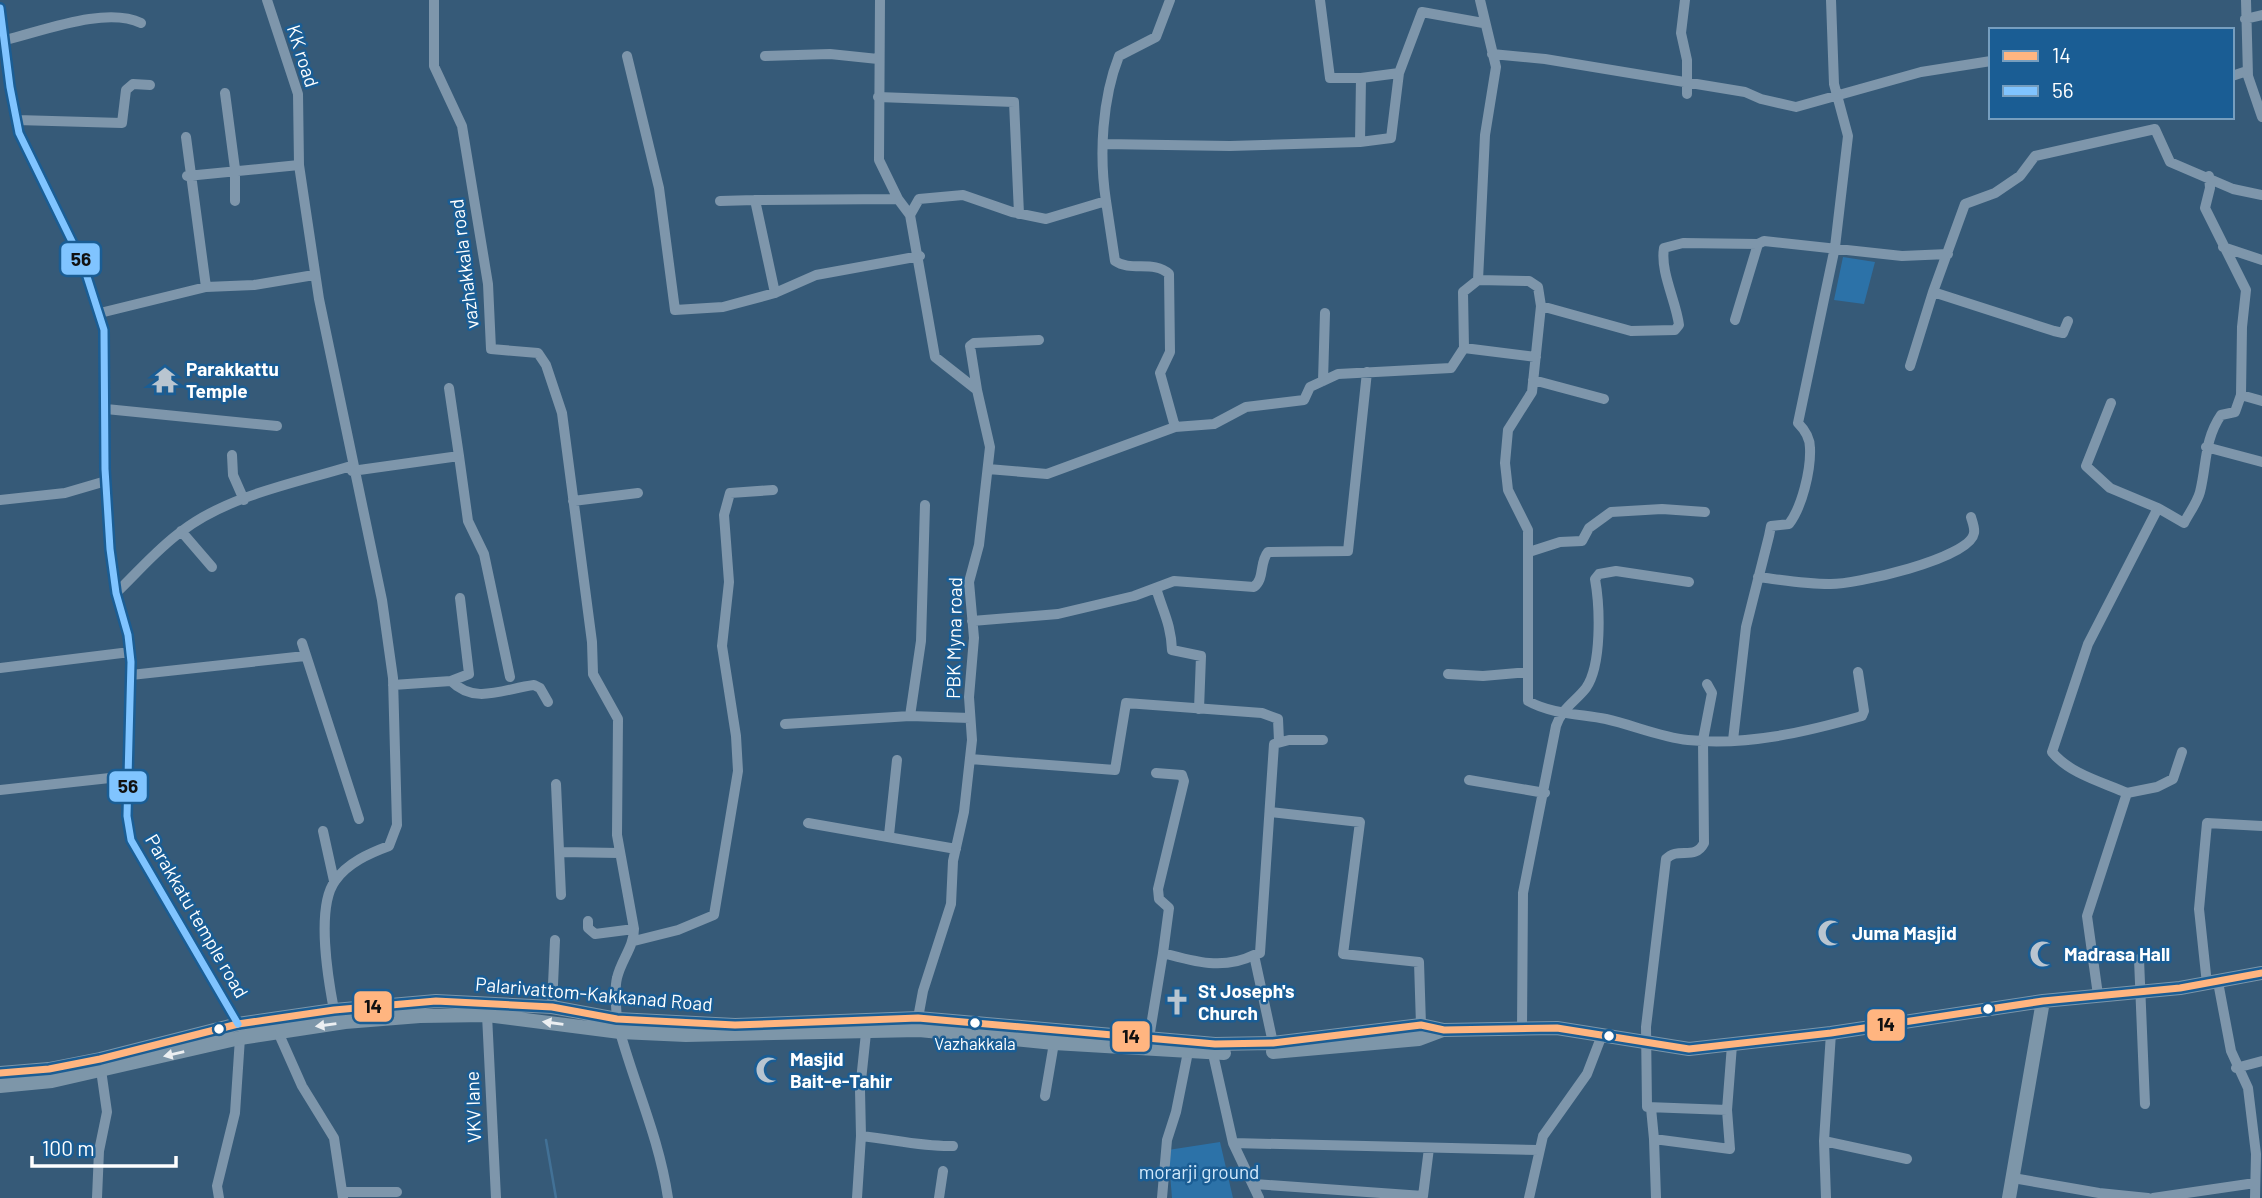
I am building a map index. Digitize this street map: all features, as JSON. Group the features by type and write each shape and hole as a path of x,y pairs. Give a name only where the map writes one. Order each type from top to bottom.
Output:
{"main road":[{"path":"1362,1039 1421,1025 1444,1030 1556,1028 1689,1049 1831,1033 2043,1001 2212,983 2262,973"},
{"name":"Palarivattom-Kakkanad Road","path":"0,1073 48,1069 334,1010 355,1014 436,1001 552,1007 619,1025 735,1025 918,1018 1215,1044 1362,1039"},
{"path":"2009,1198 2043,1001"},
{"path":"0,1086 101,1070 239,1031 278,1032 355,1014 487,1015 619,1025 687,1035 919,1030 1213,1054 1362,1039 1419,1039 1444,1030"}],"street":[{"name":"KK road","path":"267,0 298,94 299,165 314,275 352,468 382,600 393,685 397,825 389,846 366,854 334,881"},
{"name":"vazhakkala road","path":"435,0 434,66 462,127 488,284 491,349 538,353 546,365 562,413 593,674 618,719 619,853 634,941"},
{"path":"880,0 879,160 898,199 910,215 920,256 935,357 978,390"},
{"path":"1170,0 1156,37 1119,56 1110,79 1102,173 1115,261 1122,266 1160,267 1169,274 1170,352 1160,373 1175,427"},
{"path":"1320,0 1330,78 1362,78 1399,73"},
{"path":"1478,280 1484,147 1495,88 1496,67 1483,23 1480,0"},
{"path":"1685,0 1681,33 1688,60 1686,94"},
{"path":"1733,740 1746,627 1771,526 1788,524 1796,515 1809,464 1810,447 1807,434 1798,423 1799,413 1835,247 1848,136 1833,84 1831,0"},
{"path":"2246,0 2247,71 2262,117"},
{"name":"Parakkatu temple road","path":"0,8 5,40 4,81 19,133 83,264 104,330 106,481 116,593 130,652 127,816 131,840 239,1031"},
{"path":"1104,144 1230,146 1360,142 1391,138 1399,73 1422,12 1483,23"},
{"path":"2245,19 2262,15"},
{"path":"5,40 103,17 123,17 141,23"},
{"path":"765,56 814,54 878,59"},
{"path":"1492,54 1745,92 1761,99 1796,107 1921,72 1989,61"},
{"path":"627,56 659,188 675,310 723,307 775,293 816,275 920,256"},
{"path":"2234,75 2247,71"},
{"path":"1360,142 1362,78"},
{"path":"17,120 121,123 126,90 133,84 150,85"},
{"path":"225,93 236,169 236,201"},
{"path":"878,97 988,98 1014,102 1019,214"},
{"path":"1910,366 1965,204 1994,193 2020,176 2035,156 2155,129 2170,162 2209,176 2234,189 2262,195"},
{"path":"186,137 206,287"},
{"path":"190,175 299,165"},
{"path":"2111,403 2086,466 2110,488 2158,508 2184,523 2200,493 2206,447 2217,420 2221,415 2234,414 2241,395 2242,327 2246,290 2205,208 2210,188 2209,176"},
{"path":"910,215 919,199 963,195 1019,214 1046,219 1106,201"},
{"path":"720,201 898,199"},
{"path":"755,200 775,293"},
{"path":"1541,306 1630,331 1675,331 1679,325 1678,314 1663,258 1664,248 1683,243 1758,244 1779,240 1902,256 1948,254"},
{"path":"1735,320 1758,244"},
{"path":"2223,247 2262,260"},
{"path":"100,313 206,287 254,285 314,275"},
{"path":"988,469 1047,474 1175,427 1213,424 1246,407 1304,400 1310,387 1338,374 1451,368 1464,348 1463,292 1478,280 1529,281 1538,287 1541,306 1532,391 1508,430 1505,463 1508,489 1528,530 1528,701 1561,712 1632,724 1653,733 1688,740 1733,740 1805,732 1862,716 1864,711 1858,672"},
{"path":"1933,292 2063,333 2068,321"},
{"path":"1323,381 1325,313"},
{"name":"PBK Myna road","path":"918,1018 923,991 951,904 956,849 964,812 970,759 972,621 969,582 979,545 990,447 970,346 974,343 1039,340"},
{"path":"1464,348 1536,357"},
{"path":"972,621 1058,614 1134,596 1174,581 1254,587 1260,580 1263,558 1268,552 1348,551 1367,372"},
{"path":"1533,380 1604,399"},
{"path":"449,387 468,521 484,554 510,677"},
{"path":"2241,395 2262,401"},
{"path":"106,409 277,426"},
{"path":"2206,447 2262,462"},
{"path":"232,455 233,475 244,500"},
{"path":"116,593 181,531 207,515 244,500 352,468 459,456"},
{"path":"0,500 65,493 106,481"},
{"path":"668,1198 648,1109 632,1074 619,1025 616,981 622,960 634,941 678,930 714,915 738,771 736,736 722,646 729,582 724,515 730,493 773,490"},
{"path":"573,501 638,493"},
{"path":"911,716 921,641 925,505"},
{"path":"2158,508 2088,644 2052,752 2059,761 2077,771 2127,793 2157,787 2173,779 2182,752"},
{"path":"1529,552 1560,542 1582,541 1589,528 1611,512 1662,509 1706,512"},
{"path":"1758,577 1829,584 1855,583 1937,561 1970,540 1974,533 1971,517"},
{"path":"181,531 212,566"},
{"path":"1522,1029 1523,893 1561,712 1585,689 1593,675 1599,619 1595,579 1599,574 1616,571 1689,582"},
{"path":"1156,588 1164,615 1171,626 1172,650 1201,656 1199,709"},
{"path":"393,685 451,681 470,674 460,598"},
{"path":"302,643 359,819"},
{"path":"0,668 130,652"},
{"path":"131,676 305,656"},
{"path":"1448,674 1483,676 1528,672"},
{"path":"451,681 461,691 478,695 534,685 540,688 548,702"},
{"path":"1707,684 1712,693 1703,740 1704,843 1700,850 1693,854 1675,853 1666,859 1646,1041 1647,1107 1727,1110"},
{"path":"970,759 1115,770 1126,702 1270,716 1278,719 1279,741"},
{"path":"785,724 911,716 970,718"},
{"path":"1163,953 1218,964 1238,963 1259,953 1274,744 1279,741 1323,740"},
{"path":"889,835 897,760"},
{"path":"1149,1038 1169,908 1159,899 1158,888 1184,781 1182,775 1156,773"},
{"path":"0,790 128,776"},
{"path":"1469,779 1545,793"},
{"path":"556,784 561,895"},
{"path":"2098,995 2087,916 2127,793"},
{"path":"1270,812 1360,822 1343,954 1419,962 1421,1025"},
{"path":"2255,1198 2258,1148 2248,1088 2236,1068 2212,983 2199,909 2207,823 2262,826"},
{"path":"807,824 889,835 956,849"},
{"path":"323,831 334,881 326,909 327,967 334,1010"},
{"path":"561,852 619,853"},
{"path":"588,921 588,929 595,934 634,929"},
{"path":"552,1007 555,940"},
{"path":"1254,955 1273,1043"},
{"path":"2139,959 2145,1104"},
{"name":"VKV lane","path":"487,1015 496,1198"},
{"path":"219,1198 217,1186 235,1113 239,1031"},
{"path":"278,1032 302,1086 334,1138 342,1195 397,1192"},
{"path":"857,1198 861,1136 860,1090 866,1033"},
{"path":"1826,1198 1824,1141 1831,1033"},
{"path":"1529,1198 1539,1150 1553,1119 1587,1074 1602,1035"},
{"path":"1045,1096 1054,1043"},
{"path":"1654,1139 1730,1149 1727,1110 1732,1045"},
{"path":"1162,1198 1167,1140 1176,1112 1188,1052"},
{"path":"1213,1054 1233,1143 1240,1163 1254,1184 1259,1198"},
{"path":"2236,1068 2262,1061"},
{"path":"97,1198 99,1151 107,1112 101,1070"},
{"path":"1651,1108 1656,1198"},
{"path":"861,1136 912,1141 931,1147 953,1146"},
{"path":"1824,1141 1907,1159"},
{"path":"1233,1143 1539,1150"},
{"path":"1254,1184 1422,1197 1429,1148"},
{"path":"939,1198 943,1171"},
{"path":"2013,1178 2099,1193 2150,1198 2255,1183"}],"green space":[{"path":"1843,257 1875,262 1864,304 1834,300"},
{"name":"morarji ground","path":"1220,1142 1233,1198 1172,1198 1168,1150"}],"waterway":[{"path":"546,1140 556,1198"}],"transit line":[{"name":"56","path":"0,8 19,133 83,264 104,330 105,469 110,549 116,593 128,635 131,662 127,816 131,840 238,1024"},
{"name":"14","path":"0,1073 49,1069 100,1059 238,1024 334,1010 436,1001 552,1007 617,1019 735,1025 918,1018 1215,1044 1273,1043 1421,1025 1444,1030 1557,1028 1689,1049 1831,1033 2043,1001 2180,988 2262,973"}],"place":[{"name":"Parakkattu Temple","path":"165,380"},
{"name":"Juma Masjid","path":"1831,933"},
{"name":"Madrasa Hall","path":"2043,954"},
{"name":"St Joseph's Church","path":"1177,1002"},
{"name":"Vazhakkala","path":"975,1023"},
{"name":"Masjid Bait-e-Tahir","path":"769,1070"}]}
